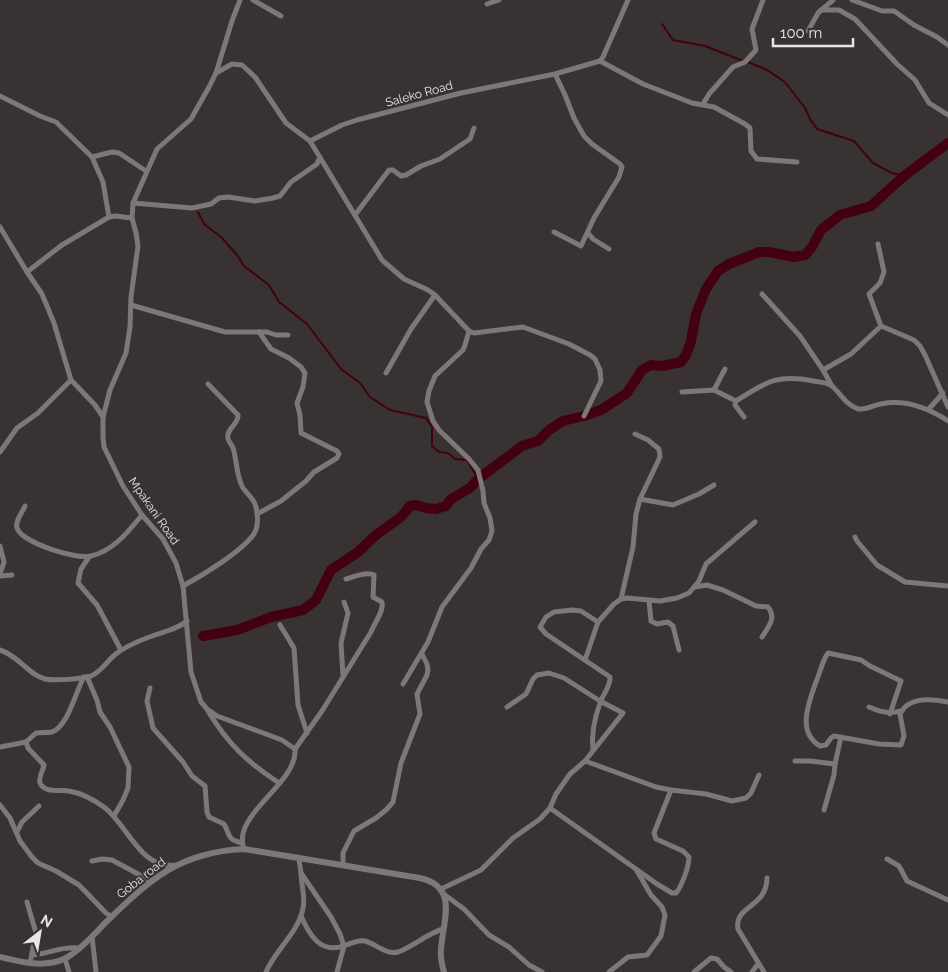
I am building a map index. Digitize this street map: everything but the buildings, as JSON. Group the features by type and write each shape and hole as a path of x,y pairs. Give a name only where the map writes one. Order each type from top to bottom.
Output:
{"street":[{"name":"Mpakani Road","path":"240,0 216,73 191,120 160,145 146,171 133,203 132,218 138,246 130,327 126,352 110,390 103,417 103,438 104,447 123,486 142,515 170,550 183,586 191,672 198,696 219,728 239,753 253,766 279,783"},
{"path":"253,0 281,16"},
{"path":"488,4 499,0"},
{"path":"628,0 600,61 643,84 692,103 714,106 748,126 750,128 751,152 757,159 797,162"},
{"path":"703,104 733,67 745,62 756,50 752,29 763,0"},
{"path":"808,31 821,10 832,0"},
{"path":"852,0 882,11 894,11 914,25 934,34 948,45"},
{"path":"821,10 840,10 855,19 897,64 915,80 929,103 948,115"},
{"name":"Saleko Road","path":"310,141 342,125 357,120 468,91 555,74 600,61"},
{"path":"216,73 232,64 242,65 255,77 286,122 310,141 379,256 404,279 435,295 469,331 474,333 523,327 569,344 586,352 594,359 599,367 600,381 584,416"},
{"path":"554,232 580,246 622,167 584,136 555,74"},
{"path":"0,96 56,122 92,157 102,182 109,217"},
{"path":"355,215 391,170 398,174 406,175 421,166 440,159 470,139 474,128"},
{"path":"92,157 112,152 119,153 146,171"},
{"path":"133,203 192,208 211,204 220,198 228,197 247,201 273,198 280,196 292,182 317,164 320,157"},
{"path":"26,272 62,245 109,217 132,218"},
{"path":"0,228 26,272 42,294 54,323 71,380 96,405 103,417"},
{"path":"588,233 593,239 609,249"},
{"path":"878,244 884,272 880,283 869,294 881,326 914,340 920,346 948,407"},
{"path":"762,294 800,336 840,397 858,409 888,403 907,404 928,410 948,421"},
{"path":"386,373 435,295"},
{"path":"131,305 225,332 259,332 288,335"},
{"path":"823,370 851,354 881,326"},
{"path":"403,684 422,654 434,630 442,607 471,568 491,535 491,524 484,503 482,482 478,470 469,458 439,430 433,421 427,402 428,391 435,376 463,350 469,331"},
{"path":"257,514 281,501 314,472 337,458 339,454 338,451 301,434 297,403 304,387 306,373 288,358 271,350 259,332"},
{"path":"714,390 725,369"},
{"path":"736,401 760,385 780,379 798,378 832,386"},
{"path":"0,452 16,428 38,413 71,380"},
{"path":"183,586 225,558 249,539 256,528 257,514 254,502 244,490 239,480 236,457 228,438 238,420 238,414 208,384"},
{"path":"682,392 714,390 736,401"},
{"path":"928,410 943,393"},
{"path":"736,401 735,405 744,417"},
{"path":"585,660 598,622 620,599 633,547 636,514 640,500 661,453 648,440 635,434"},
{"path":"640,500 673,505 699,494 714,485"},
{"path":"25,506 17,521 17,526 24,537 45,547 77,556 89,557"},
{"path":"121,650 97,605 78,583 81,569 89,557 115,544 142,515"},
{"path":"620,599 660,601 677,598 689,592 699,581 706,564 755,522"},
{"path":"855,536 876,565 905,582 948,586"},
{"path":"0,546 4,562 0,575 12,575"},
{"path":"243,846 242,838 249,821 291,766 296,754 295,748 307,733 343,677 371,632 383,608 382,602 373,597 373,574 369,573 346,579"},
{"path":"694,588 707,585 715,587 756,606 768,607 771,611 772,620 762,637"},
{"path":"650,600 651,621 657,624 668,622 673,626 679,650"},
{"path":"343,677 341,644 348,613 344,602"},
{"path":"593,750 593,731 600,701 609,684 610,677 546,634 540,627 546,617 554,612 572,610 582,611 598,622"},
{"path":"0,650 9,653 34,673 45,679 86,677 99,671 110,658 121,650 139,641 175,629 187,621"},
{"path":"280,624 294,648 298,705 307,733"},
{"path":"343,865 343,853 354,831 376,818 393,802 401,763 420,714 417,694 428,670 422,654"},
{"path":"890,714 902,684 901,681 861,660 828,654 808,707 806,721 807,730 811,738 820,746 826,745 832,736 879,744 901,745 904,736 900,718 901,712"},
{"path":"443,892 481,870 500,849 540,819 550,808 556,794 570,774 586,761 623,713 564,678 548,673 543,673 533,679 526,694 507,707"},
{"path":"0,747 26,742 36,733 50,732 58,728 67,715 86,677"},
{"path":"86,677 100,712 110,727 129,767 130,776 126,793 114,816"},
{"path":"150,688 147,701 154,728 183,762 192,776 205,786 209,818 224,824 229,837 243,846"},
{"path":"869,707 890,714 901,712 914,702 924,699 948,702"},
{"path":"207,709 228,721 282,740 295,748"},
{"path":"824,810 842,737"},
{"path":"26,742 44,765 40,778 42,786 53,790 69,791 85,796 100,804 114,816 135,845 150,858 160,864 176,865"},
{"path":"586,761 635,780 671,790 706,794 732,801 741,801 746,798 751,793 758,775"},
{"path":"795,762 810,761 835,764"},
{"path":"550,808 636,870 672,893 676,893 681,887 682,879 689,867 689,857 687,853 656,838 654,833 671,790"},
{"path":"0,805 10,818 16,833 32,857 38,863 79,885 112,917"},
{"path":"16,833 22,822 39,806"},
{"name":"Goba road","path":"0,957 39,964 65,959 151,881 176,865 201,855 243,846 428,880 443,892"},
{"path":"266,972 271,960 301,916 304,902 298,857"},
{"path":"888,859 898,866 907,880 948,900"},
{"path":"92,861 112,860 151,881"},
{"path":"609,972 628,957 647,955 662,936 665,921 664,910 651,895 636,870"},
{"path":"301,873 331,917 344,946 337,972"},
{"path":"764,972 738,929 737,923 740,915 763,895 766,890 767,878"},
{"path":"443,892 446,910 441,951 444,972"},
{"path":"443,892 464,909 489,935 509,946 529,965 542,972"},
{"path":"28,902 36,933 30,963"},
{"path":"301,916 312,938 326,948 364,941 386,951 396,953 443,929"},
{"path":"92,936 96,972"},
{"path":"32,955 66,947 78,948"},
{"path":"694,972 711,958 717,959 732,972"},
{"path":"65,959 69,972"},
{"path":"752,972 758,964"}],"waterway":[{"path":"662,24 673,40 705,46 743,61"},
{"path":"748,62 767,70 785,82 805,108 817,129 854,141 873,163 892,173 904,176"},
{"path":"203,636 237,630 271,617 303,610 316,600 331,570 358,552 376,535 401,517 410,506 416,505 436,509 446,506 451,499 470,488 478,479 522,446 538,441 549,430 563,421 601,410 627,393 642,370 651,365 662,366 681,362 686,355 691,341 696,314 706,289 718,271 729,264 759,252 794,257 805,255 812,247 821,230 840,215 871,206 904,176 948,143"},
{"path":"198,212 204,224 221,237 244,266 269,285 279,302 307,324 341,369 360,383 370,397 390,410 426,418 432,427 432,446 439,452 448,453 455,459 467,460 478,479"}]}
